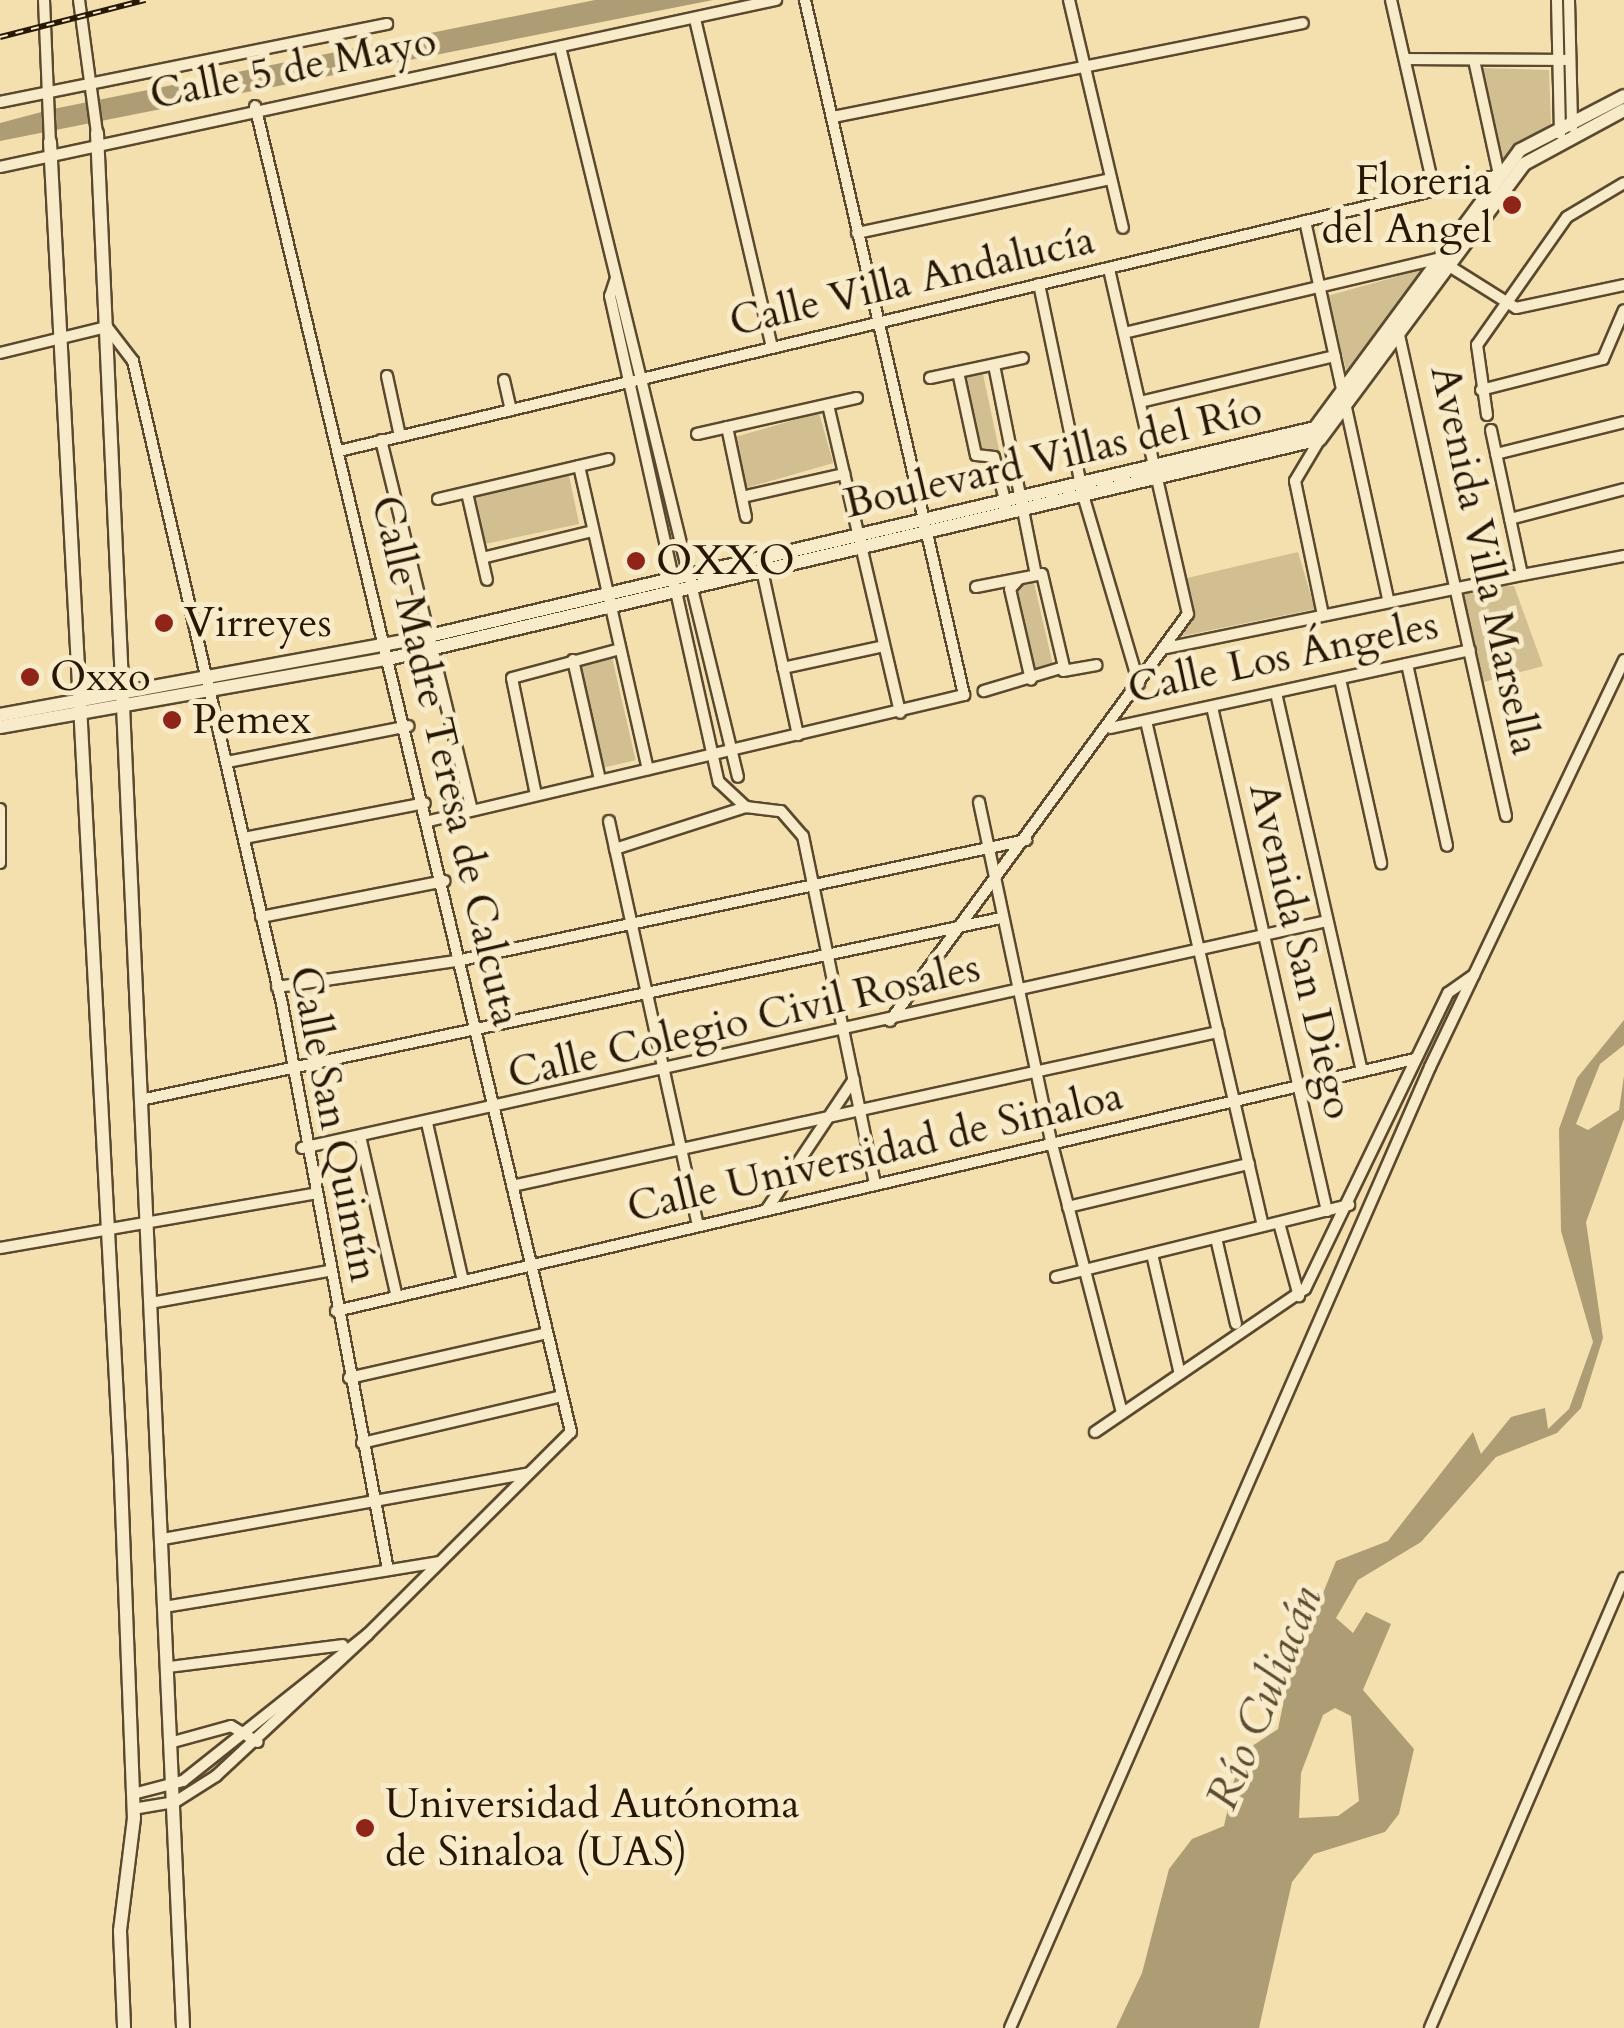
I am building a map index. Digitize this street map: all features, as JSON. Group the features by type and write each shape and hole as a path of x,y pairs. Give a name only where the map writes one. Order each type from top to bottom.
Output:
{"street":[{"path":"44,0 56,338 109,1228 134,1810 120,1931 124,2028"},
{"path":"79,0 94,82 97,139 156,1302 164,1607 183,2028"},
{"name":"Calle 5 de Mayo","path":"0,167 50,149 776,0"},
{"path":"429,821 953,702 965,690 805,0"},
{"path":"1069,0 1106,180 1123,228"},
{"path":"1390,0 1434,190"},
{"path":"1557,0 1566,130"},
{"path":"1564,60 1569,0"},
{"path":"695,19 772,348"},
{"path":"833,117 1303,23"},
{"path":"0,102 48,96 94,82 387,24"},
{"path":"560,47 616,278 646,378 738,776"},
{"path":"1404,59 1564,60"},
{"path":"1474,60 1504,178"},
{"name":"Boulevard Villas del Río","path":"0,715 123,701 391,651 1081,490 1315,428 1344,397 1504,178 1566,130 1624,96"},
{"name":"Calle Madre Teresa de Calcuta","path":"255,106 391,651 570,1432 529,1473"},
{"name":"Boulevard Villas del Río","path":"1566,130 1624,110"},
{"name":"Calle Villa Andalucía","path":"339,451 1434,190 1504,178"},
{"path":"857,233 1106,180"},
{"path":"1486,415 1474,350 1567,217 1624,183"},
{"path":"1305,221 1388,600"},
{"path":"1124,333 1320,287 1445,263 1504,305 1624,285"},
{"path":"890,1022 1166,648 1188,610 1109,268"},
{"path":"616,278 610,296 722,790 746,807 792,820 815,880 875,1184"},
{"path":"1039,284 1081,490 1139,684"},
{"path":"1481,390 1611,353 1624,310"},
{"name":"Avenida Villa Marsella","path":"1397,326 1506,816"},
{"path":"0,353 106,327"},
{"name":"Calle San Quintín","path":"106,327 133,361 228,762 277,987 302,1148 388,1570"},
{"path":"1140,402 1335,356"},
{"path":"930,378 1023,358"},
{"path":"994,365 1013,506"},
{"path":"958,372 976,455 994,457 1036,575"},
{"path":"386,376 400,436"},
{"path":"504,380 511,410"},
{"name":"Boulevard Villas del Río","path":"1157,471 1320,439 1344,397"},
{"path":"698,434 856,398"},
{"path":"828,405 900,713"},
{"path":"1496,454 1624,422"},
{"path":"727,428 746,517"},
{"path":"1491,430 1522,575"},
{"path":"1320,439 1294,481 1323,615"},
{"path":"381,440 472,810"},
{"path":"438,499 608,460"},
{"path":"579,466 648,769"},
{"path":"742,497 844,474"},
{"path":"1510,519 1624,489"},
{"path":"467,492 488,580"},
{"path":"482,558 593,531"},
{"name":"Boulevard Villas del Río","path":"692,580 762,570 860,542"},
{"path":"1166,648 1456,585 1507,585 1522,575 1624,556"},
{"path":"762,570 798,736"},
{"path":"976,586 1036,575 1046,579 1063,666"},
{"path":"1019,579 1010,588 1031,680"},
{"path":"784,668 884,646"},
{"path":"536,795 510,683 519,672 620,650"},
{"name":"Calle Los Ángeles","path":"1108,728 1470,650"},
{"path":"573,660 600,780"},
{"path":"1010,2028 1474,975 1624,660"},
{"path":"1407,664 1446,846"},
{"path":"984,690 1031,680 1063,666 1096,665"},
{"path":"1340,679 1382,863"},
{"path":"1276,693 1362,1071"},
{"name":"Avenida San Diego","path":"1212,706 1327,1211"},
{"name":"Boulevard Villas del Río","path":"0,727 78,707"},
{"path":"1146,720 1264,1226"},
{"path":"228,762 408,726"},
{"path":"980,802 984,843 1052,1144 1122,1414"},
{"path":"244,838 425,803"},
{"path":"616,849 746,807"},
{"path":"0,809 3,862"},
{"path":"609,821 698,1225"},
{"path":"277,987 461,960 984,843 1026,840"},
{"path":"261,917 444,881"},
{"path":"145,1100 291,1068 478,1034 1001,918"},
{"name":"Calle Colegio Civil Rosales","path":"302,1148 495,1110 1328,921"},
{"path":"1094,1432 1298,1296 1350,1206 1415,1058 1453,986 1474,975"},
{"path":"512,1186 1218,1032"},
{"name":"Calle Universidad de Sinaloa","path":"336,1311 1415,1058"},
{"path":"767,1209 854,1079"},
{"path":"427,1124 463,1281"},
{"path":"360,1136 397,1296"},
{"path":"1068,1207 1249,1164"},
{"path":"0,1248 312,1194"},
{"path":"1056,1277 1350,1206"},
{"path":"1279,1222 1298,1296"},
{"path":"1216,1238 1236,1324"},
{"path":"1152,1254 1180,1374"},
{"path":"156,1302 328,1271"},
{"path":"348,1378 547,1333"},
{"path":"362,1442 562,1396"},
{"path":"163,1539 376,1505 529,1473"},
{"path":"134,1810 175,1802 258,1742 529,1473"},
{"path":"164,1607 438,1562"},
{"path":"1430,2028 1624,1578"},
{"path":"169,1668 346,1645 366,1638"},
{"path":"133,1794 173,1786 346,1645"},
{"path":"246,1730 258,1742"},
{"path":"172,1742 246,1730"}],"shaded area":[{"path":"595,0 713,0 0,141 0,123 53,109"},
{"path":"1481,68 1549,70 1551,124 1498,163"},
{"path":"1424,269 1347,373 1327,296"},
{"path":"983,374 1000,452 976,457 960,379"},
{"path":"819,413 833,463 745,488 731,438"},
{"path":"569,476 579,524 481,545 471,497"},
{"path":"1298,552 1315,609 1182,636 1192,621 1183,579"},
{"path":"1034,583 1054,668 1032,673 1013,588"},
{"path":"1514,586 1543,666 1480,683 1460,587"},
{"path":"611,653 636,760 602,768 577,661"},
{"path":"1624,1020 1624,1045 1600,1064 1576,1124 1588,1130 1619,1110 1624,1076 1624,1119 1586,1222 1603,1338 1581,1408 1557,1433 1496,1457 1421,1542 1358,1580 1336,1618 1353,1633 1366,1612 1391,1624 1363,1690 1414,1749 1399,1814 1385,1832 1314,1854 1292,1882 1259,2028 1116,2028 1142,1973 1169,1869 1192,1839 1224,1826 1240,1754 1278,1729 1288,1680 1336,1561 1388,1541 1473,1432 1481,1454 1511,1417 1545,1408 1548,1429 1569,1409 1593,1342 1561,1231 1559,1129 1577,1078","holes":["1335,1708 1351,1716 1359,1801 1338,1816 1299,1818 1301,1773 1323,1715"]}],"railway":[{"path":"0,37 145,0"}],"place":[{"name":"Floreria del Angel","path":"1512,205"},
{"name":"OXXO","path":"636,561"},
{"name":"Virreyes","path":"164,623"},
{"name":"Oxxo","path":"30,677"},
{"name":"Pemex","path":"172,720"},
{"name":"Universidad Autónoma de Sinaloa (UAS)","path":"365,1828"}],"water label":[{"name":"Río Culiacán","path":"1264,1698"}]}
